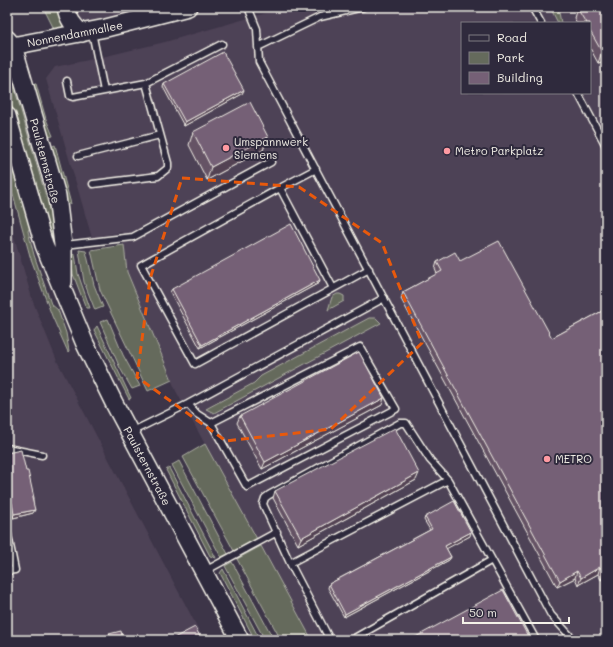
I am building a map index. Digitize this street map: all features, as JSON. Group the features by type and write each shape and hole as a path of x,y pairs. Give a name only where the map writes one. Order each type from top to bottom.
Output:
{"main road":[{"path":"66,7 68,18 75,27 87,32"},
{"name":"Nonnendammallee","path":"9,44 87,32 138,21 188,7"},
{"name":"Paulsternstraße","path":"9,44 57,196 63,245 63,288"},
{"name":"Paulsternstraße","path":"8,123 44,245 86,344 114,403 240,640"}],"lane":[{"path":"248,7 257,29 259,62 551,615 574,640"},
{"path":"258,47 320,17 363,7"},
{"path":"532,7 540,22"},
{"path":"87,32 104,91"},
{"path":"67,81 70,96 73,97 146,83 222,44"},
{"path":"93,184 158,176 168,168 146,83"},
{"path":"579,94 606,146"},
{"path":"78,156 160,135"},
{"path":"63,245 132,237 271,162"},
{"path":"316,169 141,265 195,364 369,269"},
{"path":"280,188 334,288"},
{"path":"130,433 188,404 384,298"},
{"path":"188,404 197,414 211,422 248,487 396,408 360,346 211,422"},
{"path":"330,640 290,563 263,504 265,498 268,494 400,423 406,423 430,460 448,480 536,640"},
{"path":"7,448 42,455"},
{"path":"290,563 448,480"},
{"path":"7,530 16,570 7,571"},
{"path":"204,572 276,532"},
{"path":"351,640 492,560"}],"highlighted area":[{"path":"182,178 299,187 382,243 422,343 331,429 226,441 137,377 150,279"}],"shaded area":[{"path":"75,7 160,7 92,23 83,22 78,17"},
{"path":"287,7 606,7 606,640 312,640 176,391 127,272 122,232 92,238 46,79 55,67 165,42"},
{"path":"7,212 33,302 57,361 204,640 7,640"}],"green space":[{"path":"43,7 58,7 59,14 65,28 55,31"},
{"path":"550,7 558,7 561,22 558,22"},
{"path":"13,83 51,214 55,237 53,242 50,240 7,90 7,84"},
{"path":"33,84 36,84 46,119 53,136 48,137"},
{"path":"7,143 31,225 28,231 34,255 51,304 58,310 66,333 68,352 52,316 30,256 7,172"},
{"path":"55,145 71,204 67,204 51,147"},
{"path":"124,245 127,272 172,380 148,391 100,290 91,250"},
{"path":"79,250 86,251 94,285 103,307 95,310 84,282"},
{"path":"75,254 78,274 90,308 86,308 73,274 71,255"},
{"path":"337,294 344,296 344,301 328,310 332,297"},
{"path":"369,318 376,318 381,323 214,413 206,409 254,383 261,376"},
{"path":"108,319 123,355 140,386 132,389 120,368 100,322"},
{"path":"97,326 131,398 129,399 94,330"},
{"path":"205,444 257,539 234,551 183,457"},
{"path":"179,461 228,554 221,557 172,465"},
{"path":"169,468 216,558 210,556 166,470"},
{"path":"261,546 312,640 281,640 237,559"},
{"path":"232,562 274,640 265,640 225,566"},
{"path":"223,569 260,640 255,640 220,573"}],"building":[{"path":"606,7 606,52 602,52 591,33 591,22 585,22 577,8"},
{"path":"223,52 244,90 185,122 164,84"},
{"name":"Umspannwerk Siemens","path":"250,102 268,137 211,167 193,132"},
{"path":"291,224 320,280 202,345 172,289"},
{"name":"METRO","path":"499,241 552,338 606,309 606,572 604,573 600,567 581,578 577,571 560,581 403,292 442,271 437,262 455,252 460,261"},
{"path":"359,352 384,398 265,462 240,416"},
{"path":"395,428 419,473 301,538 275,491"},
{"path":"21,450 26,471 28,471 35,510 14,514 12,503 7,504 7,453"},
{"path":"454,501 471,532 445,546 451,557 345,614 329,584 432,529 425,517"},
{"path":"503,590 530,640 410,640"},
{"path":"195,627 202,640 170,640"},
{"path":"121,631 123,640 110,640 109,634"}],"place":[{"name":"Umspannwerk Siemens","path":"226,148"},
{"name":"Metro Parkplatz","path":"447,151"},
{"name":"METRO","path":"547,459"}]}
